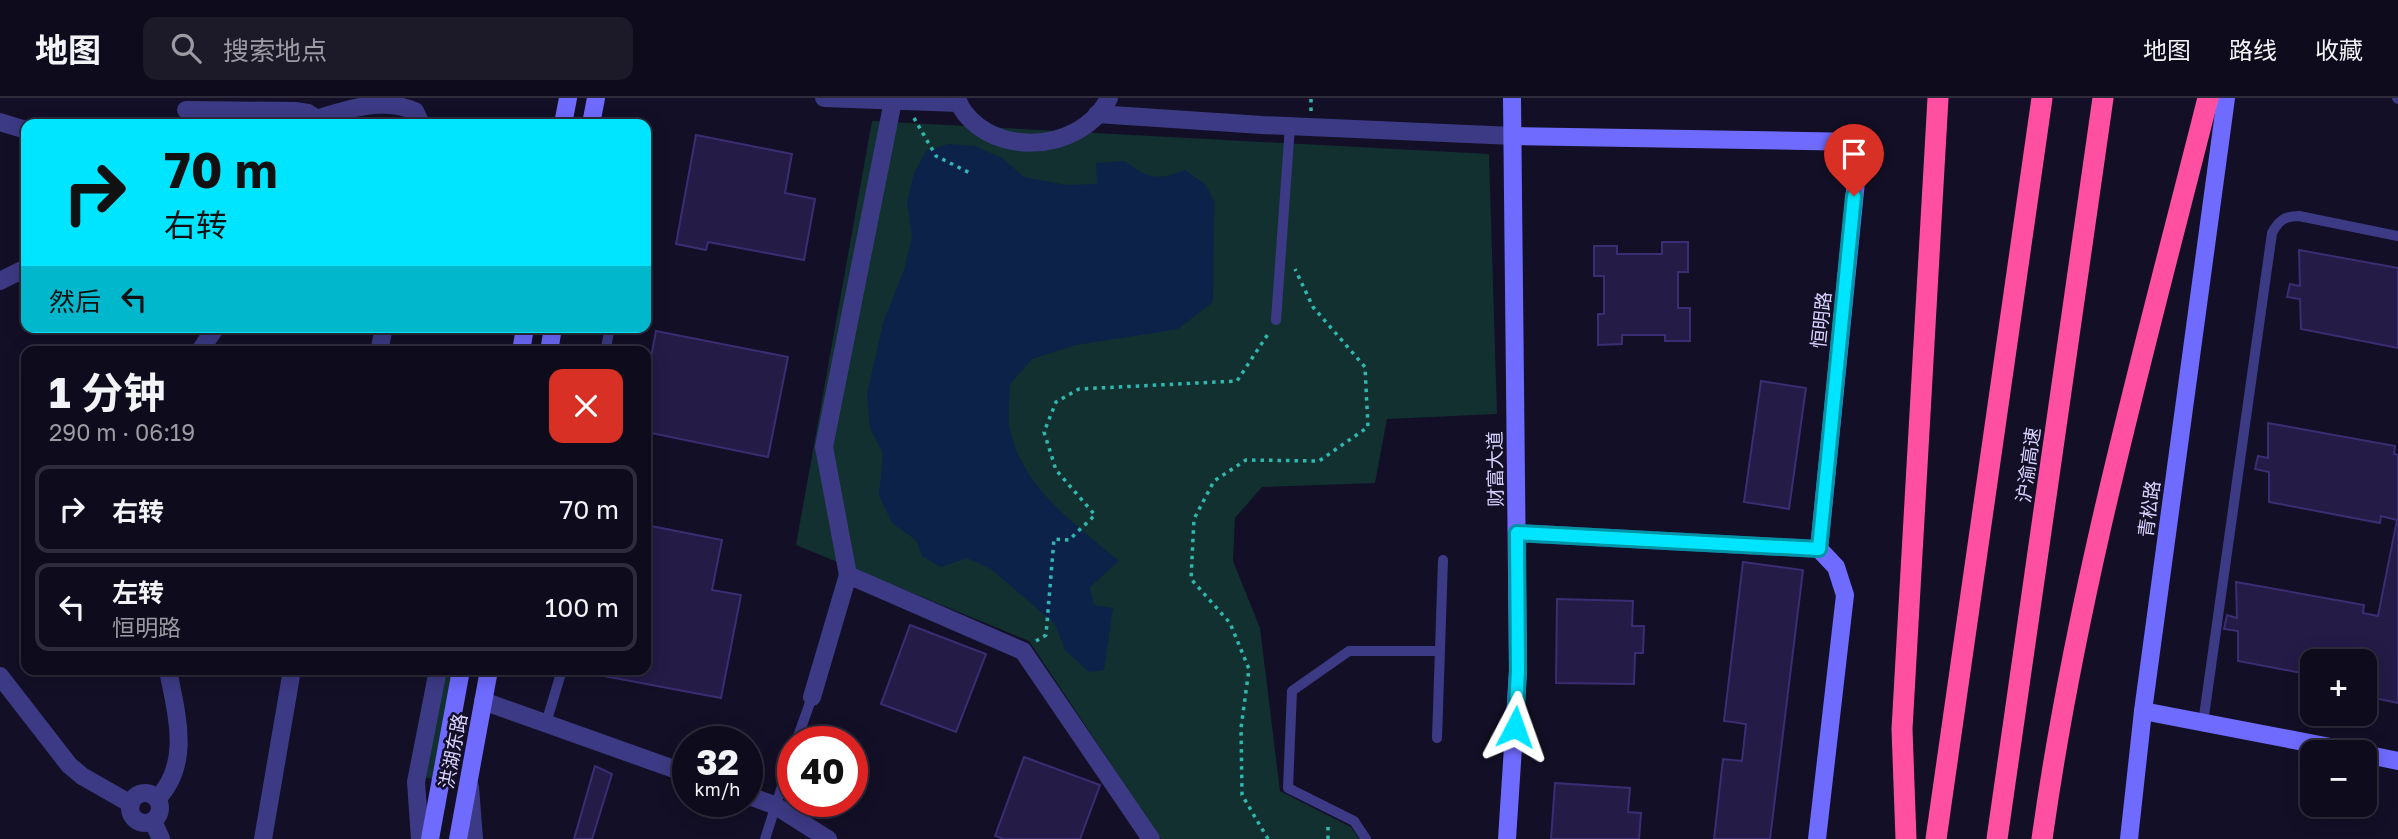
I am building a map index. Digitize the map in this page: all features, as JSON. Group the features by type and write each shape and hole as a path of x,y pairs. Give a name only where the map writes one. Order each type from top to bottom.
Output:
{"highway":[{"path":"1906,839 1902,729 1938,98"},
{"name":"沪渝高速","path":"1936,839 2042,98"},
{"name":"沪渝高速","path":"1997,839 2103,98"},
{"path":"2042,839 2054,753 2090,565 2208,98"}],"street":[{"path":"564,119 568,98"},
{"path":"592,119 596,98"},
{"path":"824,98 958,101 978,125 1004,139 1033,144 1062,139 1088,124 1109,98"},
{"name":"财富大道","path":"1507,839 1518,671 1512,98"},
{"name":"青松路","path":"2129,839 2143,711 2226,98"},
{"path":"327,119 372,101 388,100 404,104 415,111 419,119"},
{"path":"812,697 848,575 824,447 893,101"},
{"path":"185,111 295,111 317,119"},
{"path":"1097,114 1290,127 1513,136"},
{"path":"0,122 21,128"},
{"name":"恒明路","path":"1513,136 1860,142 1819,549"},
{"path":"0,281 21,270"},
{"path":"1517,533 1819,549 1836,567 1845,595 1817,839"},
{"path":"848,575 1023,650 1151,839"},
{"path":"153,821 159,813 158,799 173,778 178,760 178,724 168,675"},
{"path":"263,839 291,675"},
{"path":"420,839 416,782 437,675"},
{"name":"洪湖东路","path":"430,839 460,675"},
{"name":"洪湖东路","path":"458,839 488,675"},
{"path":"0,676 69,765 82,776 131,804"},
{"path":"483,701 672,768"},
{"path":"2143,711 2300,741"},
{"path":"2377,757 2398,761"},
{"path":"470,775 474,839"},
{"path":"153,821 138,821 132,814 131,804 136,796 145,793 158,799"},
{"path":"763,801 775,805 828,839"},
{"path":"153,821 161,839"}],"lane":[{"path":"1276,320 1290,127"},
{"path":"2203,723 2272,233 2278,222 2287,216 2299,216 2398,236"},
{"path":"1437,738 1443,560"},
{"path":"1366,839 1354,821 1288,788 1292,691 1349,651 1440,651"},
{"path":"546,723 560,675"},
{"path":"802,726 812,697"},
{"path":"765,839 777,799"}],"path":[{"path":"926,139 936,156 970,173"},
{"path":"1268,839 1242,795 1241,728 1249,669 1230,623 1191,579 1194,519 1214,481 1246,460 1319,461 1368,427 1365,367 1313,307 1282,242"},
{"path":"1046,635 1054,540 1069,540 1095,515 1056,470 1044,432 1056,402 1079,389 1237,381 1276,320"}],"green space":[{"path":"872,121 1489,154 1497,414 1387,419 1375,483 1262,487 1235,518 1233,561 1260,628 1280,791 1351,827 1359,839 1161,839 1029,641 796,545"},
{"path":"445,675 452,675 432,779 425,777"}],"water":[{"path":"948,144 975,146 1002,158 1024,177 1066,185 1097,184 1096,163 1125,161 1140,172 1160,177 1185,170 1206,185 1214,201 1213,302 1178,329 1076,345 1032,359 1010,384 1009,423 1024,466 1036,484 1067,517 1119,561 1090,587 1094,605 1113,608 1104,670 1089,672 1065,650 1055,624 991,569 967,558 941,567 922,556 917,541 892,523 879,495 883,454 870,428 867,394 883,323 904,270 912,237 907,202 914,173 926,151"}],"building":[{"path":"696,135 792,154 785,193 815,199 804,260 708,242 706,250 676,244"},
{"path":"1662,242 1688,242 1688,272 1678,272 1678,308 1690,308 1690,341 1665,341 1665,335 1622,335 1622,344 1598,345 1598,314 1604,314 1604,276 1594,276 1594,246 1617,246 1617,254 1662,254"},
{"path":"2299,250 2398,268 2398,348 2301,329 2300,299 2287,297 2290,284 2300,286"},
{"path":"656,331 788,357 768,457 651,433 651,357"},
{"path":"1761,381 1806,388 1789,509 1744,502"},
{"path":"2268,423 2395,446 2394,454 2398,455 2398,703 2377,699 2377,649 2300,649 2300,673 2238,661 2238,631 2224,629 2227,615 2237,618 2236,582 2364,605 2363,613 2378,616 2397,520 2381,516 2380,523 2269,502 2269,472 2255,469 2258,456 2268,458"},
{"path":"651,526 722,540 712,590 741,595 721,698 598,675 651,675"},
{"path":"1743,562 1803,570 1770,839 1714,839 1723,759 1742,761 1746,724 1724,721"},
{"path":"1557,599 1633,601 1632,626 1644,626 1643,653 1635,653 1634,684 1556,683"},
{"path":"910,625 986,654 956,732 881,704"},
{"path":"1024,757 1100,785 1080,839 1004,839 995,836"},
{"path":"595,766 612,774 592,839 574,839"},
{"path":"1555,783 1630,788 1628,812 1641,813 1639,839 1551,839"}],"route":[{"path":"1515,727 1518,671 1517,533 1819,549 1854,196"}]}
